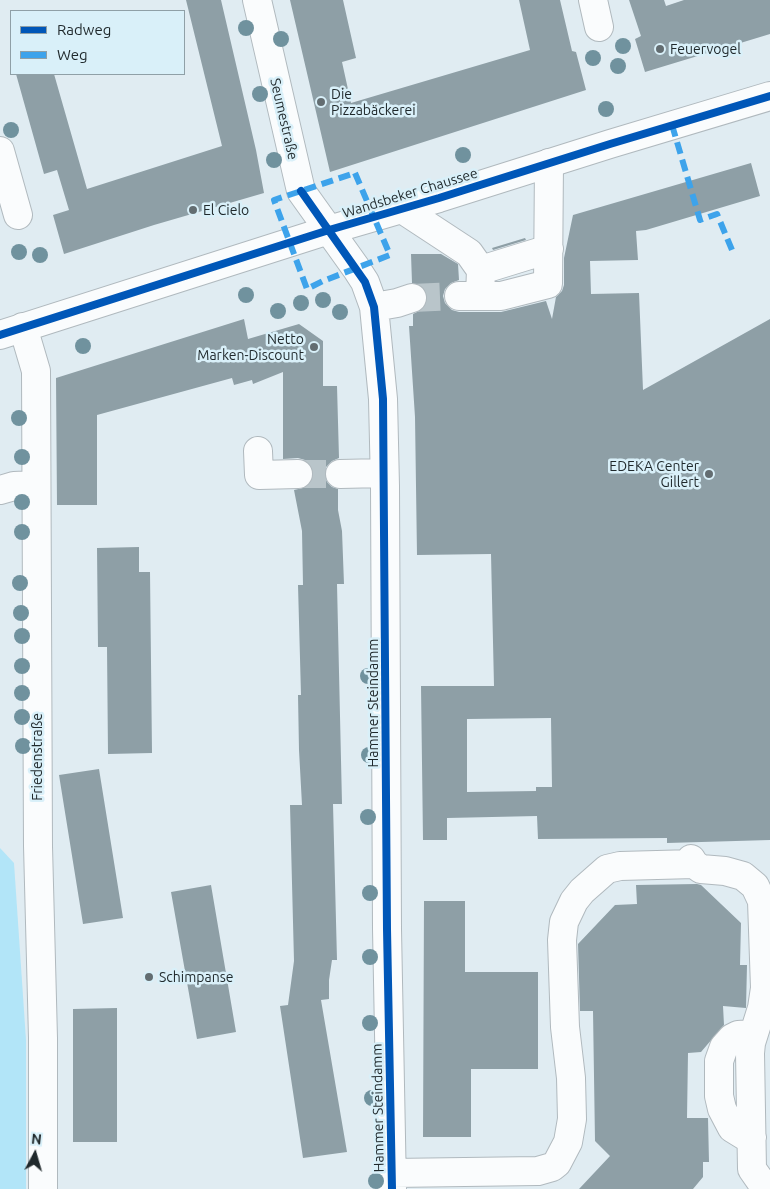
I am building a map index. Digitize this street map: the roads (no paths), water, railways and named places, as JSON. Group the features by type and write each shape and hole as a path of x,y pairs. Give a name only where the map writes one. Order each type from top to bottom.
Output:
{"street":[{"name":"Seumestraße","path":"257,0 301,191 329,230"},
{"path":"593,0 599,27"},
{"name":"Wandsbeker Chaussee","path":"11,331 329,230 770,96"},
{"path":"0,151 18,215"},
{"path":"402,209 469,253 473,287 549,249 549,163"},
{"name":"Hammer Steindamm","path":"329,230 365,282 374,307 383,400 387,929 392,1181"},
{"path":"374,307 412,298"},
{"name":"Friedenstraße","path":"11,331 36,371 38,846 43,1189"},
{"path":"258,450 259,475 298,474"},
{"path":"340,474 384,473"},
{"path":"0,490 14,486 36,485"},
{"path":"392,1181 538,1171 552,1167 556,1163 568,1142 572,1119 571,1078 565,1027 562,940 564,922 574,901 582,890 607,869 620,866 693,861 706,871 724,871 743,876 755,886 759,893 763,910 765,988 762,1008 753,1034 750,1053 752,1169 766,1189"}],"tunnel":[{"path":"412,298 459,296"},
{"path":"298,474 340,474"}],"place":[{"name":"Feuervogel","path":"660,49"},
{"name":"Die Pizzabäckerei","path":"321,102"},
{"name":"El Cielo","path":"193,210"},
{"name":"Netto Marken-Discount","path":"314,347"},
{"name":"EDEKA Center Gillert","path":"709,474"},
{"name":"Schimpanse","path":"149,977"}]}
